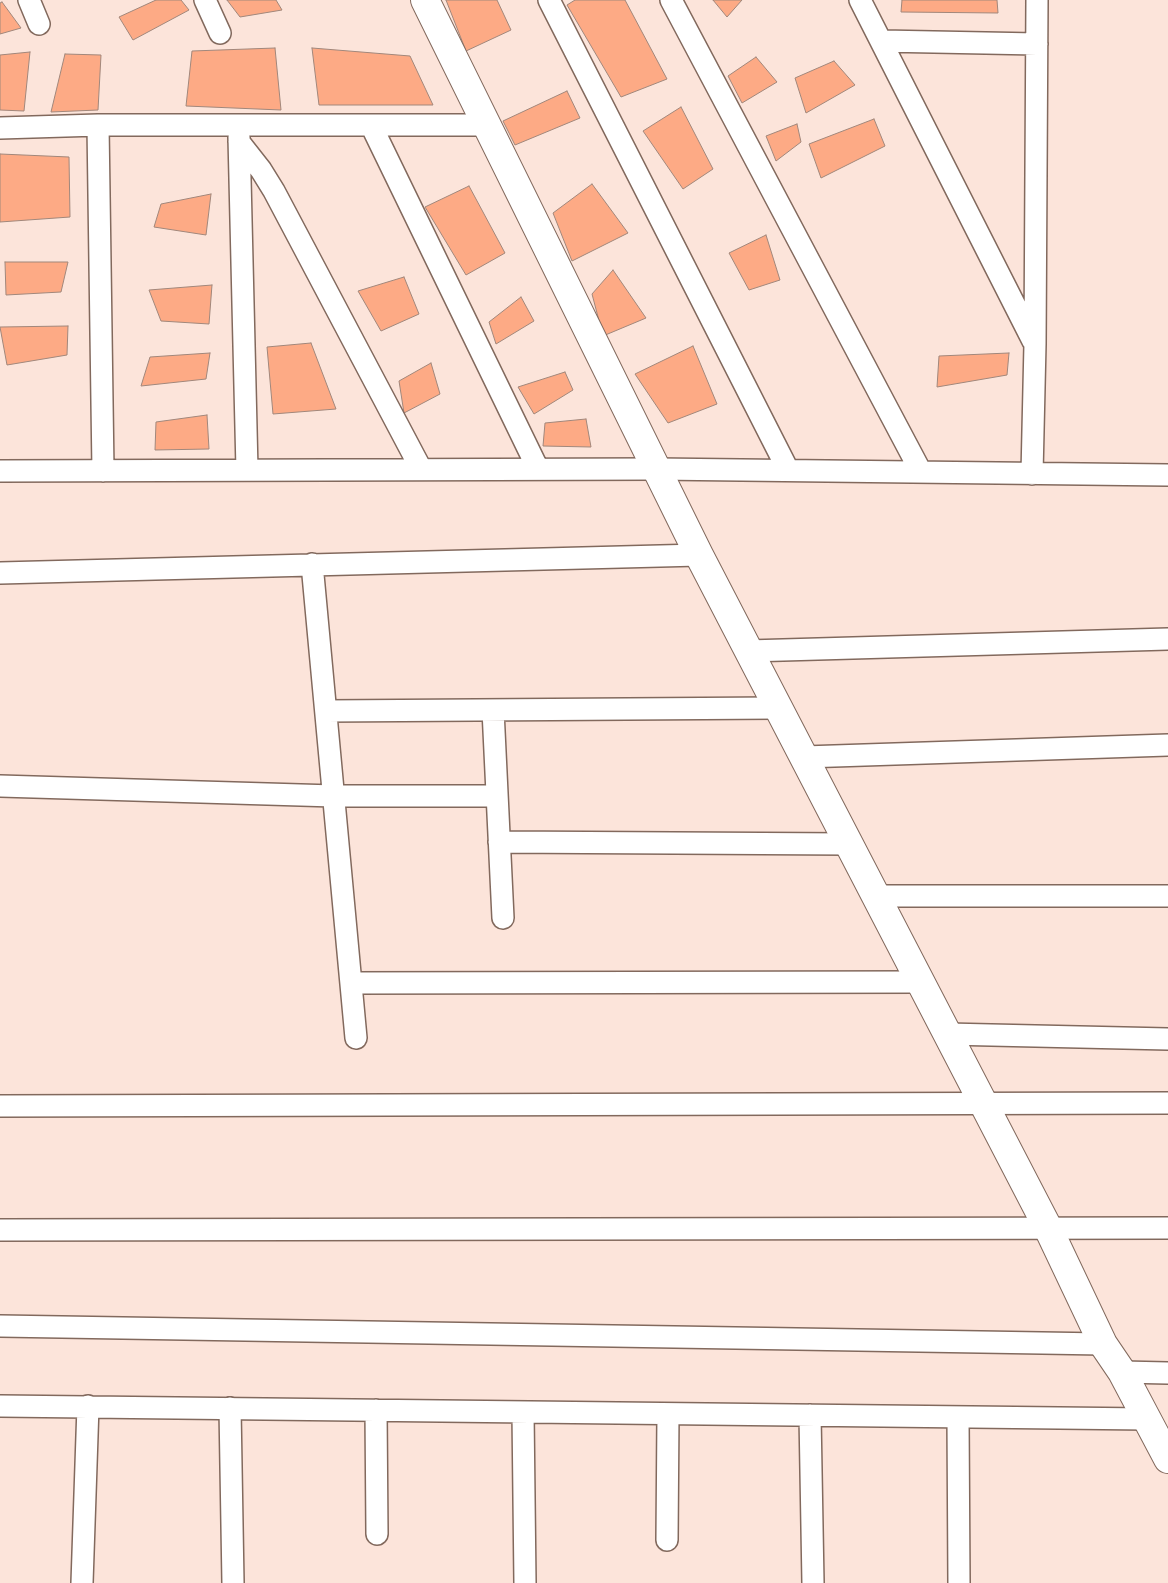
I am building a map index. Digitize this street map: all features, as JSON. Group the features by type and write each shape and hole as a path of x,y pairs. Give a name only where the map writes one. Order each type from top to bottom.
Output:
{"street":[{"path":"29,0 40,24"},
{"path":"205,0 220,33"},
{"path":"425,0 698,555 1048,1228 1103,1344 1122,1372 1168,1459"},
{"path":"549,0 788,470"},
{"path":"671,0 921,472"},
{"path":"860,0 1035,344"},
{"path":"1032,474 1035,344 1037,0"},
{"path":"882,41 1036,44"},
{"path":"0,128 98,125 239,134 371,125 486,125"},
{"path":"98,125 102,471"},
{"path":"371,125 538,469"},
{"path":"239,134 274,190 420,469"},
{"path":"239,134 247,470"},
{"path":"0,471 656,468 1168,475"},
{"path":"0,572 698,555"},
{"path":"312,564 356,1038"},
{"path":"748,651 1168,639"},
{"path":"326,711 778,708"},
{"path":"493,710 503,918"},
{"path":"804,757 1168,745"},
{"path":"0,786 334,796 497,796"},
{"path":"499,842 848,844"},
{"path":"876,896 1168,896"},
{"path":"351,983 921,982"},
{"path":"947,1034 1168,1039"},
{"path":"0,1106 1168,1104"},
{"path":"0,1230 1168,1228"},
{"path":"0,1326 1103,1344"},
{"path":"1122,1372 1168,1373"},
{"path":"0,1406 1147,1419"},
{"path":"82,1583 88,1406"},
{"path":"230,1408 233,1583"},
{"path":"376,1410 377,1534"},
{"path":"523,1412 525,1583"},
{"path":"667,1540 668,1414"},
{"path":"810,1415 813,1583"},
{"path":"958,1417 959,1583"}],"building":[{"path":"156,0 181,0 189,10 133,40 119,17"},
{"path":"227,0 276,0 282,10 240,17"},
{"path":"446,0 497,0 511,30 466,51"},
{"path":"575,0 625,0 667,79 621,97 567,5"},
{"path":"713,0 742,0 727,17"},
{"path":"902,0 997,0 998,13 901,12"},
{"path":"2,2 21,28 0,34 0,3"},
{"path":"275,48 281,110 186,106 192,51"},
{"path":"312,48 410,56 433,105 319,105"},
{"path":"30,52 24,111 0,110 0,55"},
{"path":"65,54 101,55 98,110 51,112"},
{"path":"756,57 777,82 742,103 728,76"},
{"path":"834,61 855,85 806,113 795,78"},
{"path":"567,91 580,118 515,145 503,121"},
{"path":"681,107 713,169 683,189 643,131"},
{"path":"874,119 885,146 821,178 809,144"},
{"path":"797,124 801,142 776,161 766,136"},
{"path":"0,154 69,157 70,217 0,222"},
{"path":"592,184 628,233 572,261 553,213"},
{"path":"469,186 505,253 466,275 425,207"},
{"path":"211,194 206,235 154,227 161,204"},
{"path":"766,235 780,280 749,290 729,253"},
{"path":"5,262 68,262 61,292 6,295"},
{"path":"613,270 646,318 603,336 592,294"},
{"path":"404,277 419,314 381,331 358,291"},
{"path":"212,285 209,324 161,321 149,290"},
{"path":"521,297 534,321 496,344 489,322"},
{"path":"68,326 67,355 7,365 0,327"},
{"path":"311,343 336,409 273,414 267,347"},
{"path":"693,346 717,404 668,423 635,374"},
{"path":"210,353 206,379 141,386 150,357"},
{"path":"1009,353 1007,375 937,387 939,356"},
{"path":"431,363 440,394 404,413 399,381"},
{"path":"565,372 573,390 534,414 518,387"},
{"path":"207,415 209,449 155,450 156,422"},
{"path":"586,419 591,447 543,446 545,423"}]}
